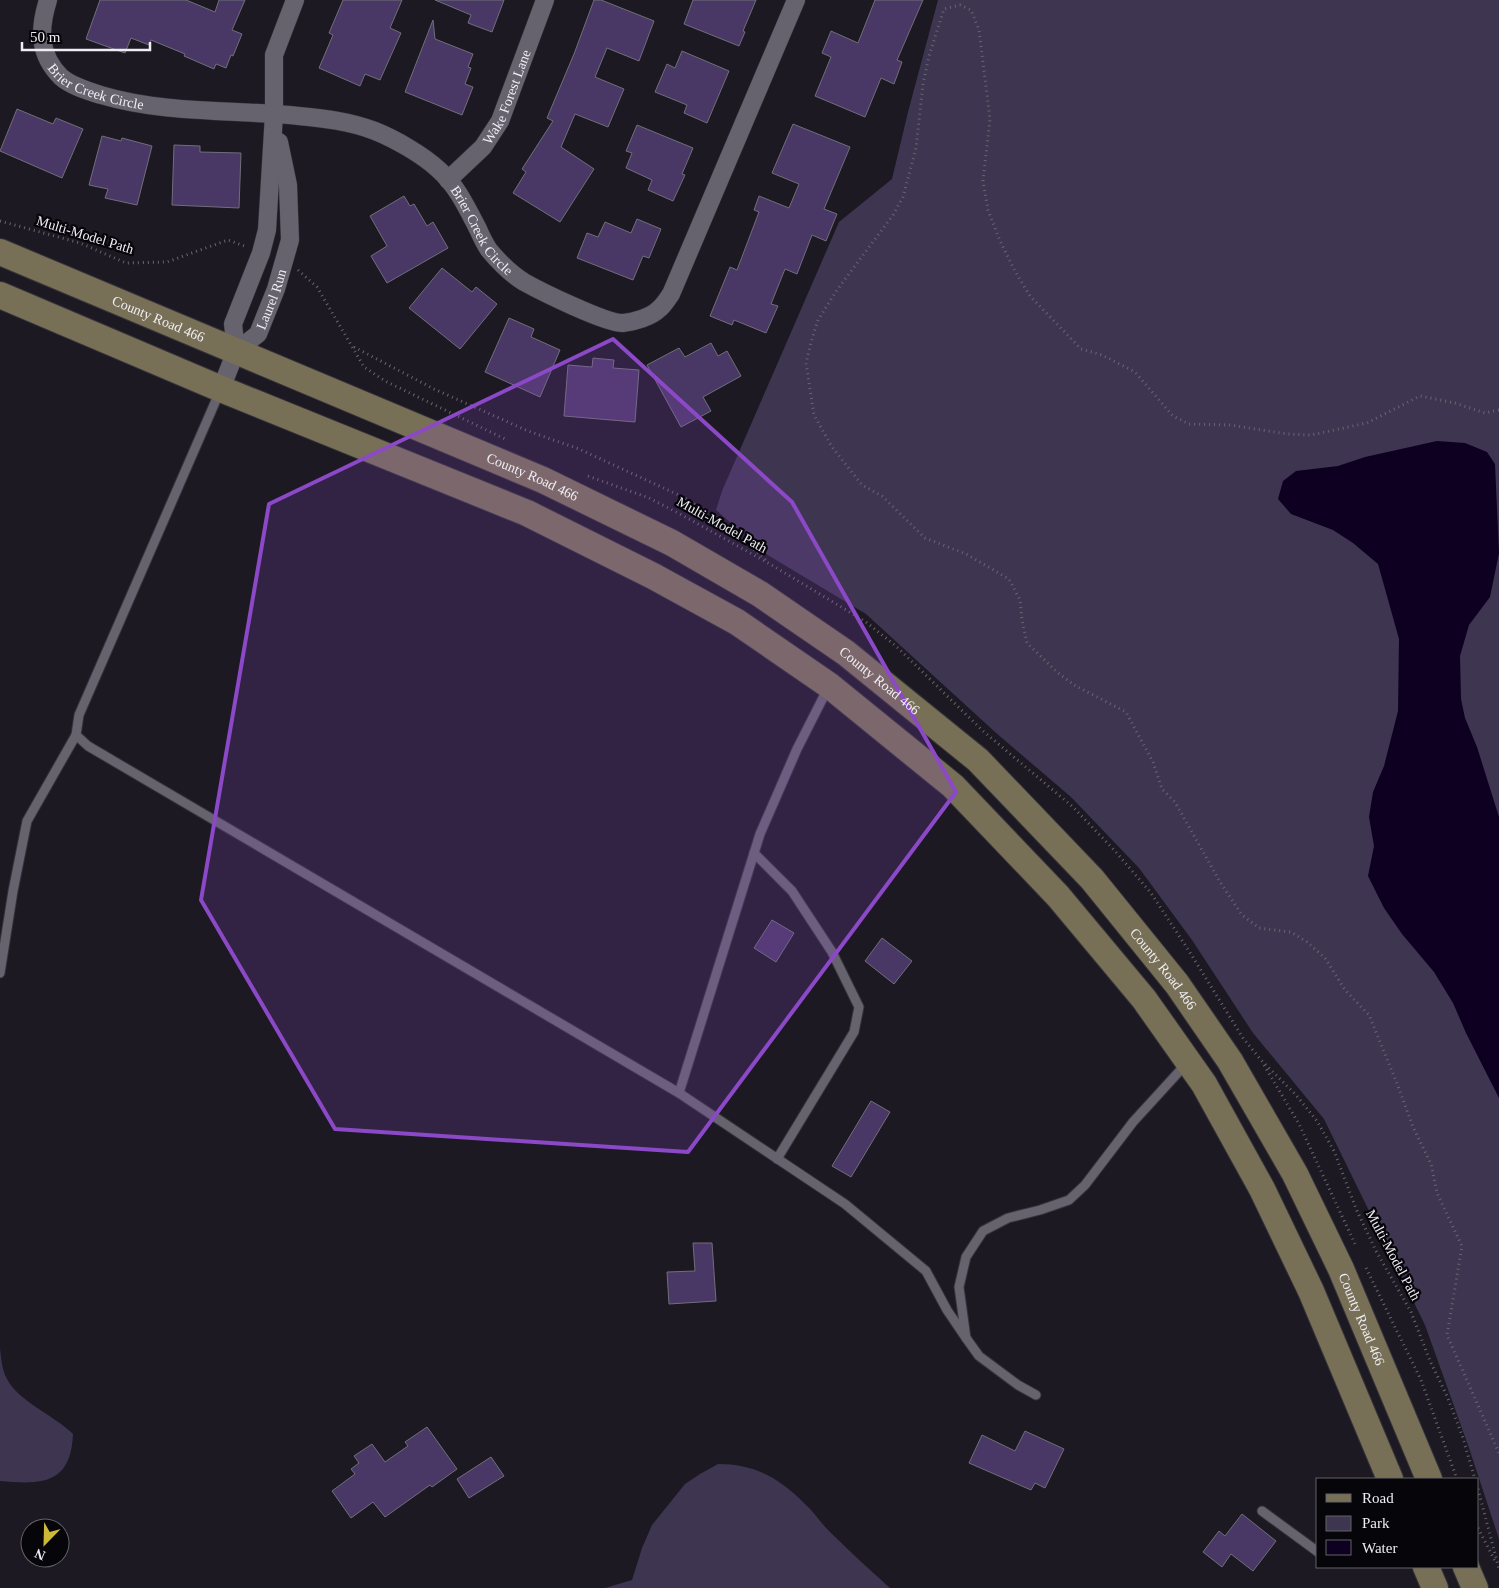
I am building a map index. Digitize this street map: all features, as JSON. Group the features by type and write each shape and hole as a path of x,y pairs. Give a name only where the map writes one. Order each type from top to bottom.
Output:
{"main road":[{"name":"County Road 466","path":"0,252 543,480 672,543 760,594 846,653 978,760 1092,879 1177,984 1230,1061 1296,1174 1337,1260 1429,1478"},
{"path":"0,295 527,514 653,576 736,622 830,686 953,786 1058,896 1144,999 1204,1084 1266,1198 1311,1291 1390,1478"},
{"path":"830,686 840,676 858,674 885,684"},
{"path":"1426,1568 1435,1588"},
{"path":"1466,1568 1475,1588"}],"street":[{"name":"Brier Creek Circle","path":"48,0 42,19 41,36 45,52 51,64 62,78 90,91 131,103 328,118 354,124 375,132 418,155 439,170 459,194 488,249 505,267 523,281 550,296 608,320 622,323 647,316 660,309 671,294 796,0"},
{"name":"Laurel Run","path":"236,351 233,324 261,253 268,225 274,114 274,55 296,0"},
{"name":"Wake Forest Lane","path":"448,180 483,147 500,121 545,0"},
{"name":"Laurel Run","path":"236,351 258,334 285,262 290,240 288,185 274,114"},
{"path":"221,388 236,351"}],"lane":[{"path":"0,973 13,891 27,821 76,735 79,716 221,388"},
{"path":"679,1093 760,834 797,749 830,686"},
{"path":"76,735 88,746 679,1093 844,1204 926,1271 947,1310 979,1356 1018,1386 1036,1395"},
{"path":"754,853 792,891 832,952 859,1007 854,1032 777,1159"},
{"path":"966,1338 959,1287 966,1257 983,1230 1008,1218 1040,1210 1068,1200 1085,1185 1133,1122 1188,1062"},
{"path":"1262,1511 1316,1551"}],"path":[{"path":"1499,410 1485,413 1455,403 1420,396 1367,423 1311,435 1287,434 1230,426 1190,424 1173,416 1135,372 1102,354 1081,349 1030,296 1000,241 988,210 983,181 990,119 979,30 971,10 960,5 944,9 929,56 923,84 916,148 904,197 893,215 837,290 818,320 806,363 814,415 832,447 862,486 882,496 926,538 966,554 1009,579 1020,600 1027,643 1057,672 1074,685 1126,712 1153,762 1162,788 1175,802 1220,882 1242,916 1258,928 1291,932 1307,942 1325,958 1345,990 1368,1016 1407,1112 1431,1164 1437,1193 1462,1246 1448,1335 1499,1453"},
{"name":"Multi-Model Path","path":"0,221 80,243 126,263 167,262 228,240 261,253"},
{"path":"285,262 294,267 317,287 364,366 385,381 508,440"},
{"name":"Multi-Model Path","path":"354,347 434,389 528,431 579,449 683,497 721,521 770,564 649,498 584,474"},
{"name":"Multi-Model Path","path":"1261,1060 1296,1095 1317,1120 1334,1151 1357,1211 1376,1251 1411,1312 1430,1361 1448,1396 1475,1478"},
{"path":"1479,1493 1499,1569"},
{"path":"1479,1530 1499,1569"}],"highlighted area":[{"path":"613,339 792,502 956,792 688,1152 335,1129 201,900 269,504"}],"green space":[{"path":"938,0 1499,0 1499,1539 1425,1325 1324,1119 1253,1033 1192,940 1139,868 1071,797 995,732 866,614 766,554 716,510 722,491 839,222 892,179"},
{"path":"0,1348 4,1372 13,1387 28,1402 73,1434 67,1463 52,1478 29,1482 0,1481"},
{"path":"718,1464 755,1470 766,1474 786,1487 808,1507 825,1527 890,1588 605,1588 632,1580 642,1548 652,1525 685,1484"}],"water":[{"path":"1437,441 1465,443 1487,452 1495,464 1499,553 1490,597 1469,625 1460,656 1461,699 1465,718 1477,747 1499,817 1499,1098 1453,1003 1434,972 1402,934 1384,908 1368,876 1374,846 1369,817 1373,792 1384,766 1398,711 1399,639 1378,564 1353,543 1333,530 1291,514 1278,499 1283,481 1296,471 1338,466 1365,457"}],"building":[{"path":"100,0 186,0 215,12 219,0 245,0 232,30 242,34 226,68 216,64 214,69 151,40 149,45 131,38 125,53 86,39"},
{"path":"343,0 402,0 390,28 401,33 380,80 365,74 360,86 319,68 333,35 329,33"},
{"path":"435,0 504,0 492,32 468,23 471,15"},
{"path":"594,0 601,0 654,21 639,61 607,48 595,77 624,89 608,127 575,114 561,147 594,169 560,222 513,193 526,172 522,169 553,121 547,118"},
{"path":"693,0 756,0 739,46 684,24"},
{"path":"875,0 923,0 897,60 902,62 894,84 881,78 865,117 815,96 831,57 822,53 831,31 858,43"},
{"path":"433,20 435,39 473,54 468,67 471,68 465,84 473,87 462,115 405,92"},
{"path":"682,51 729,71 707,123 684,113 687,105 655,92 667,64 675,68"},
{"path":"17,109 53,124 56,118 83,129 62,178 0,151"},
{"path":"793,124 850,147 824,209 837,214 826,241 812,235 797,274 785,269 771,304 778,306 766,333 734,320 732,325 710,316 730,267 737,270 759,212 754,210 759,196 789,208 799,184 772,173"},
{"path":"637,125 693,148 682,174 685,175 673,201 648,190 652,180 626,168 632,153 626,151"},
{"path":"102,136 121,141 122,138 152,146 137,205 105,198 108,189 89,185"},
{"path":"174,145 200,146 200,152 241,153 239,208 172,205"},
{"path":"404,196 410,206 414,204 427,226 433,222 448,248 387,283 371,256 387,246 370,216"},
{"path":"637,219 661,229 649,258 643,256 633,280 577,258 587,233 598,237 605,222 631,233"},
{"path":"442,268 472,292 476,287 497,304 460,349 409,308"},
{"path":"509,318 534,329 531,337 560,350 540,397 485,372"},
{"path":"711,343 718,356 727,351 741,376 703,397 711,411 681,427 647,365 679,348 685,357"},
{"path":"593,358 614,360 613,368 639,370 635,422 564,416 568,365 592,367"},
{"path":"772,920 794,933 776,962 754,948"},
{"path":"882,938 912,961 894,984 865,961"},
{"path":"871,1101 890,1112 851,1177 832,1166"},
{"path":"693,1243 712,1243 716,1301 669,1304 667,1272 695,1271"},
{"path":"427,1427 457,1469 432,1487 430,1485 385,1517 373,1502 351,1518 332,1491 355,1474 351,1469 359,1463 354,1456 372,1444 385,1462 408,1446 405,1442"},
{"path":"1025,1431 1064,1449 1045,1488 1035,1483 1031,1490 969,1463 982,1435 1015,1451"},
{"path":"491,1457 504,1476 469,1498 457,1479"},
{"path":"1242,1514 1276,1541 1253,1571 1231,1554 1222,1567 1203,1552 1219,1531 1225,1536"}]}
